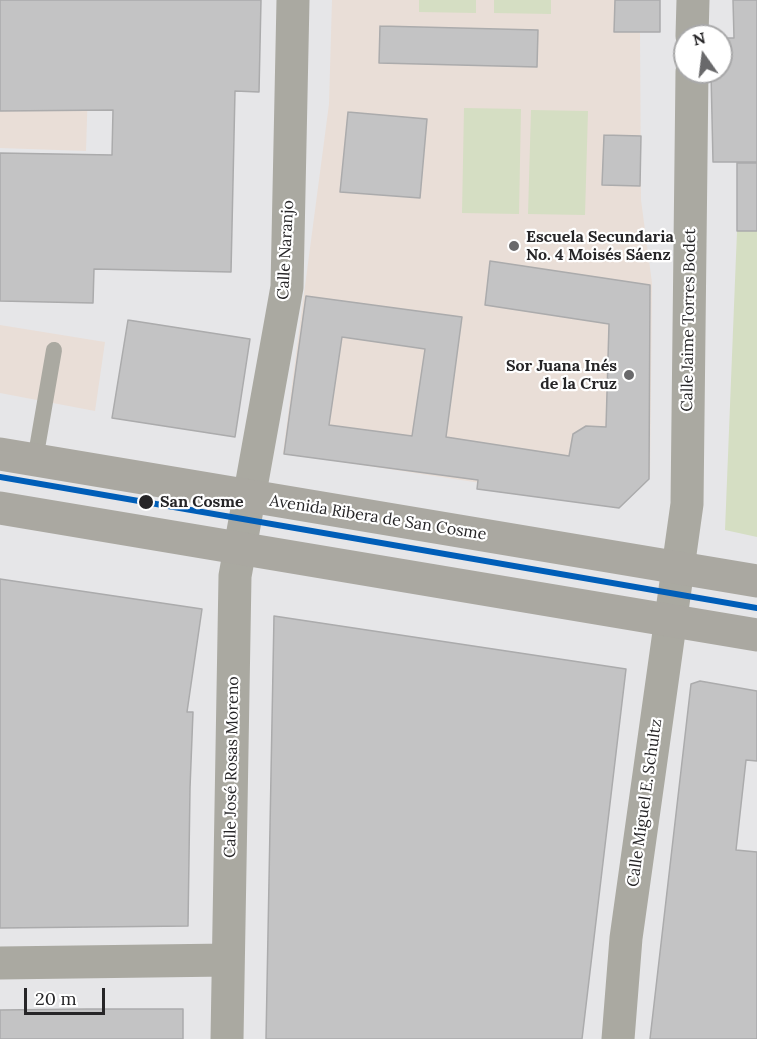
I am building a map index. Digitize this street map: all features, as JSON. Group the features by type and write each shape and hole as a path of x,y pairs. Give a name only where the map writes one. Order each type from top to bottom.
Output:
{"main road":[{"name":"Avenida Ribera de San Cosme","path":"0,454 757,581"},
{"path":"0,508 757,635"}],"street":[{"name":"Calle Naranjo","path":"249,496 287,287 293,0"},
{"path":"693,0 693,24"},
{"name":"Calle Jaime Torres Bodet","path":"677,568 687,504 692,84"},
{"name":"Calle José Rosas Moreno","path":"227,1039 236,576 249,496"},
{"name":"Calle Miguel E. Schultz","path":"618,1039 626,938 677,568"},
{"path":"0,963 228,960"}],"lane":[{"path":"35,460 54,350"}],"shaded area":[{"name":"Escuela Secundaria No. 4 Moisés Sáenz","path":"332,0 657,0 640,31 641,200 652,283 650,477 619,504 283,453 329,104"},
{"path":"0,48 88,87 86,151 0,148"},
{"path":"0,325 105,342 95,411 0,393"}],"green space":[{"path":"419,0 476,0 476,13 419,12"},
{"path":"494,0 551,0 551,14 494,13"},
{"path":"464,108 521,109 519,214 462,213"},
{"path":"531,110 588,111 585,215 528,214"},
{"path":"737,231 757,231 757,537 725,530"}],"building":[{"path":"0,0 261,0 259,92 235,91 231,272 94,269 93,303 0,301 0,153 112,155 113,110 0,111"},
{"path":"615,0 660,0 660,32 614,32"},
{"path":"733,0 757,0 757,162 713,162 711,84 733,84"},
{"path":"380,26 538,30 537,67 379,63"},
{"path":"348,112 427,119 420,198 340,192"},
{"path":"604,135 641,136 640,186 602,185"},
{"path":"737,163 757,163 757,231 737,231"},
{"path":"490,261 650,285 649,479 619,508 477,489 478,480 284,454 306,296 462,317 446,437 569,456 573,434 586,426 606,427 609,324 485,305","holes":["342,337 425,349 412,436 329,425"]},
{"path":"128,320 250,339 235,437 112,418"},
{"path":"0,579 202,609 187,712 193,712 188,926 0,928"},
{"path":"274,616 626,669 582,1039 266,1039"},
{"path":"700,681 757,691 757,761 746,760 736,850 757,852 757,1039 650,1039 691,684"},
{"path":"183,1009 183,1039 0,1039 0,1010"}],"transit line":[{"path":"0,477 757,608"}],"place":[{"name":"Escuela Secundaria No. 4 Moisés Sáenz","path":"514,246"},
{"name":"Sor Juana Inés de la Cruz","path":"629,375"},
{"name":"San Cosme","path":"146,502"}]}
